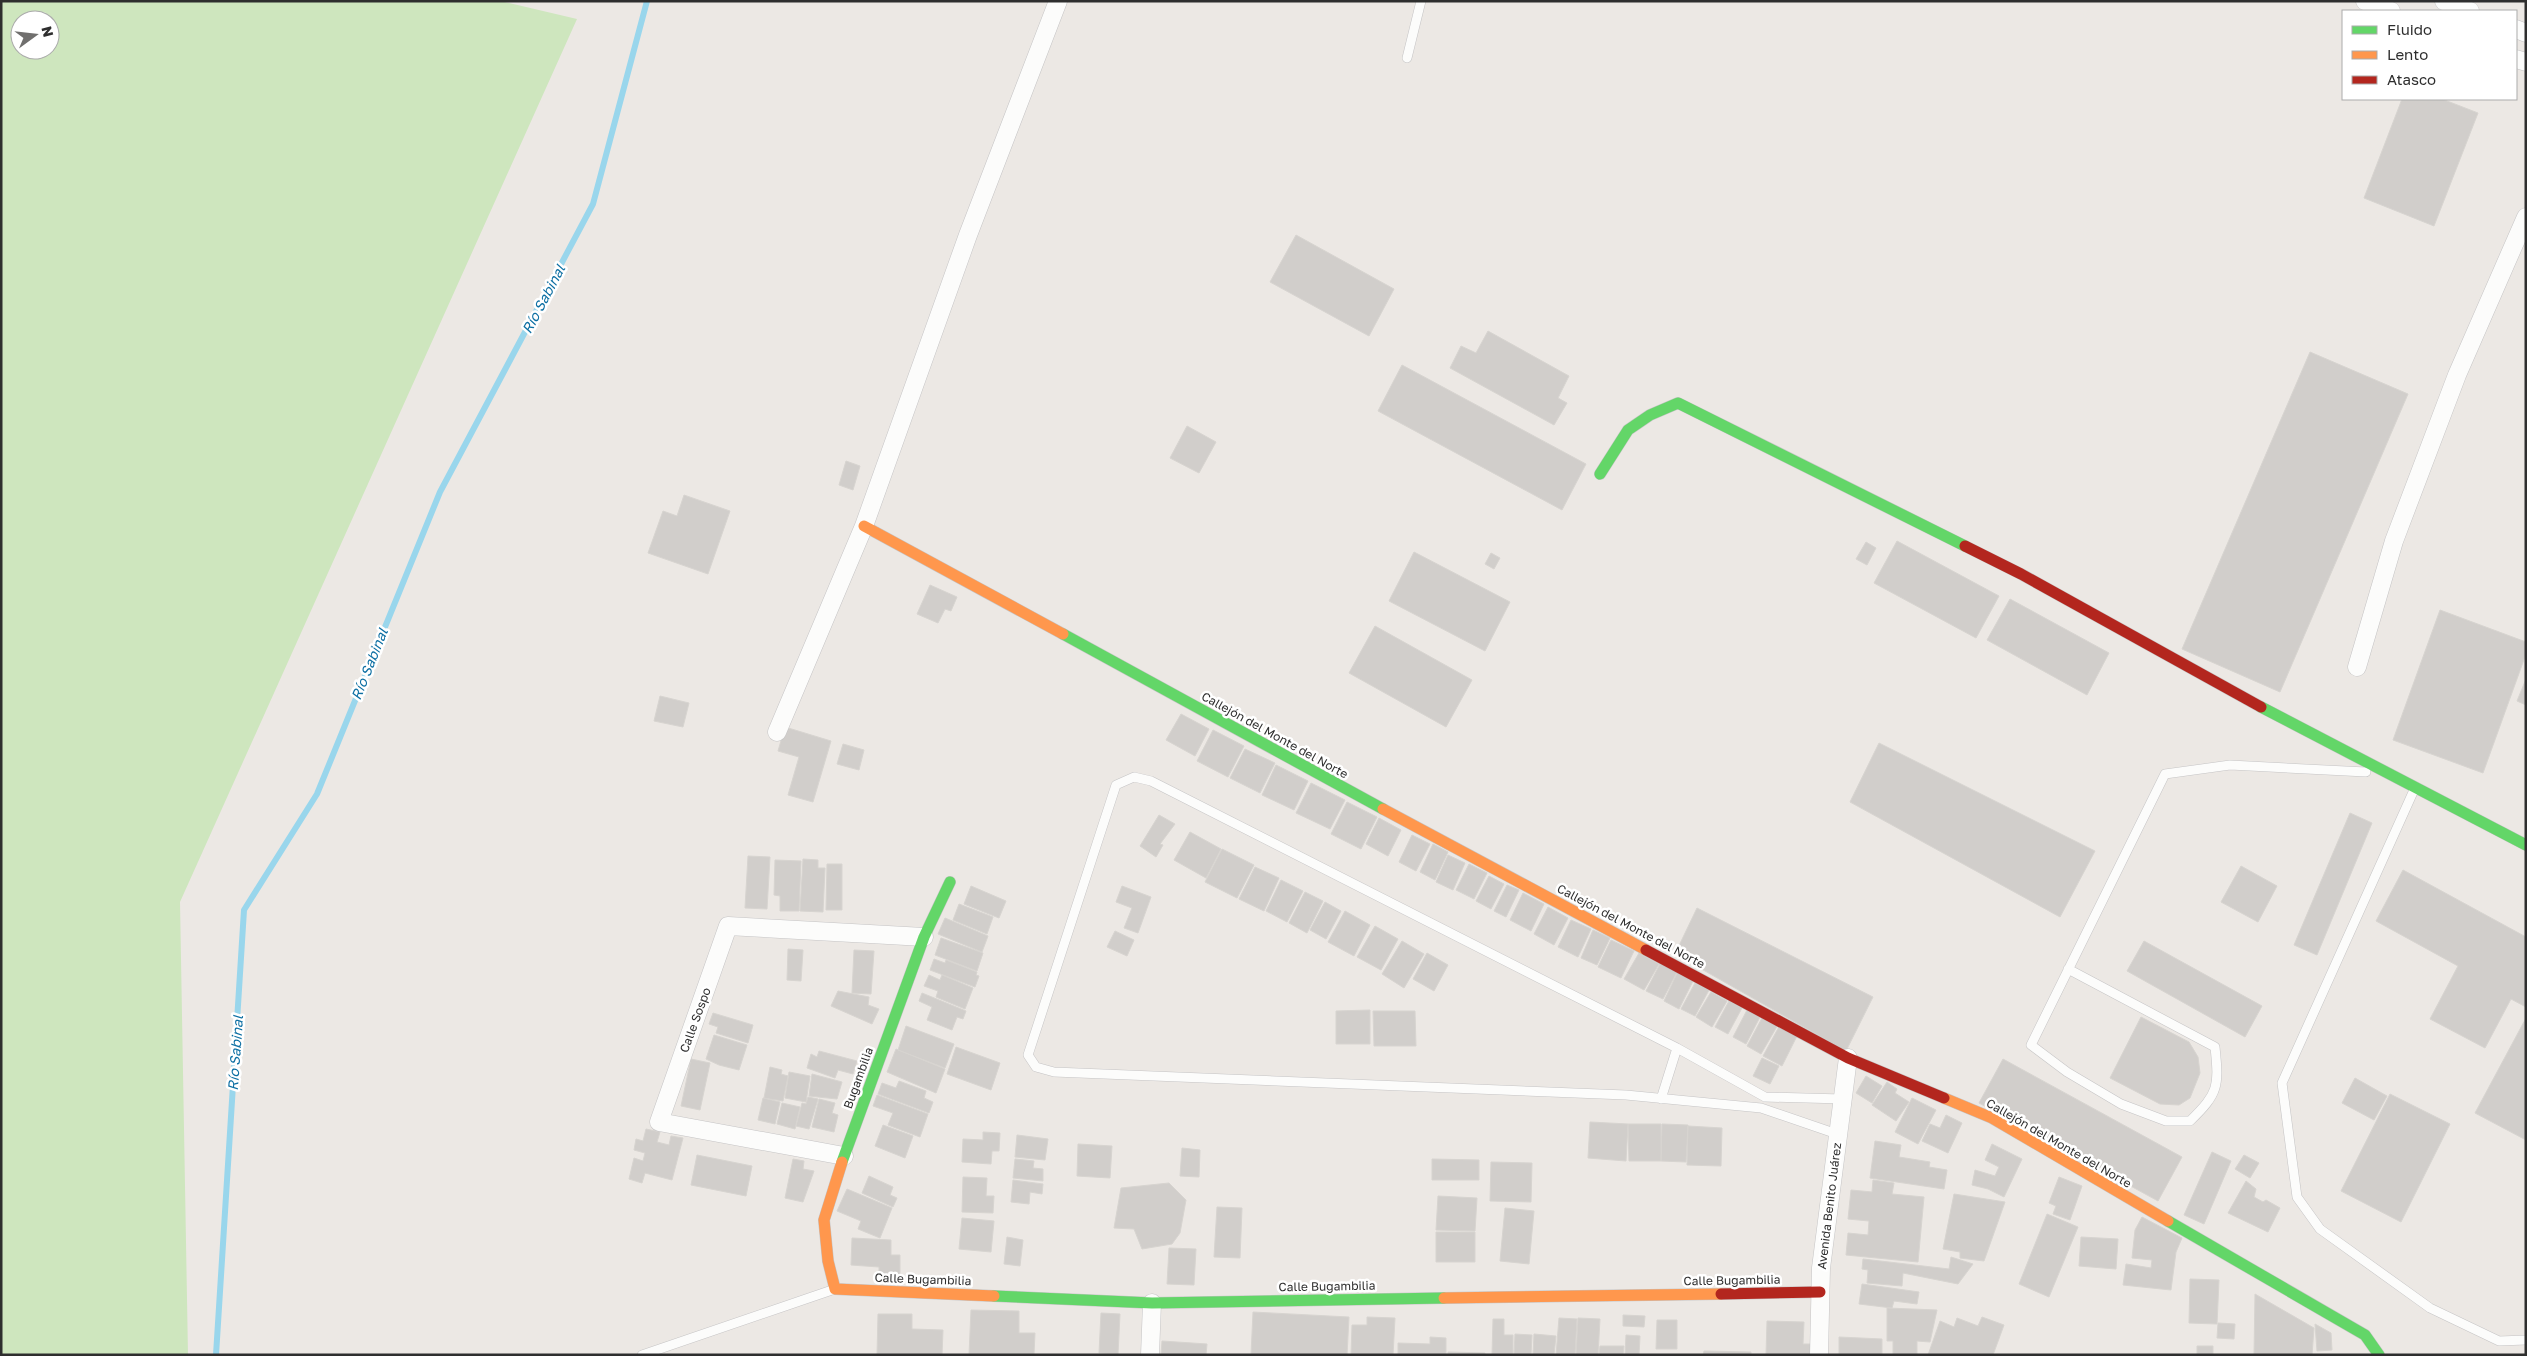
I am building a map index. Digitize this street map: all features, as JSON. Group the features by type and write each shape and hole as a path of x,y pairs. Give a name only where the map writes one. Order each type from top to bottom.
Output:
{"street":[{"path":"777,732 864,526 968,236 1058,1"},
{"path":"2365,1 2388,10"},
{"path":"2444,1 2467,10"},
{"path":"2357,667 2394,541 2457,375 2526,218"},
{"path":"1600,474 1628,430 1650,415 1678,403 2021,574 2159,652 2526,845"},
{"name":"Callejón del Monte del Norte","path":"864,526 1429,834 1848,1058 1992,1118 2366,1335 2379,1355"},
{"name":"Bugambilia","path":"835,1289 828,1261 824,1220 844,1156 924,937 950,882"},
{"name":"Calle Sospo","path":"844,1156 659,1122 728,926 924,937"},
{"name":"Avenida Benito Juárez","path":"1819,1355 1820,1268 1848,1058"},
{"name":"Calle Bugambilia","path":"835,1289 1152,1302 1820,1292"},
{"path":"1150,1355 1152,1302"}],"lane":[{"path":"1407,58 1421,1"},
{"path":"2068,969 2215,1047 2218,1081 2208,1104 2190,1121 2166,1121 2121,1104 2067,1072 2031,1045 2068,969 2165,774 2230,765 2386,773"},
{"path":"1837,1134 1761,1108 1626,1095 1054,1072 1036,1067 1028,1055 1116,785 1134,777 1151,781 1676,1048 1765,1097 1843,1099"},
{"path":"2415,788 2282,1082 2297,1197 2320,1229 2430,1308 2499,1341 2526,1340"},
{"path":"1662,1099 1676,1048"},
{"path":"1761,1108 1765,1097"},
{"path":"642,1355 835,1289"}],"green space":[{"path":"1,1 500,1 577,19 180,902 188,1355 1,1355"}],"building":[{"path":"2402,100 2445,100 2478,113 2434,226 2364,198"},
{"path":"1296,235 1394,289 1369,336 1270,282"},
{"path":"1488,331 1569,376 1558,398 1567,403 1554,425 1450,368 1461,346 1476,353"},
{"path":"2310,352 2408,394 2280,692 2182,649"},
{"path":"1402,365 1586,464 1562,510 1378,411"},
{"path":"1187,426 1216,442 1199,473 1170,458"},
{"path":"846,461 860,466 853,490 839,485"},
{"path":"684,495 730,511 708,574 648,553 663,511 677,516"},
{"path":"1897,541 1999,596 1976,638 1874,583"},
{"path":"1866,542 1876,548 1867,565 1856,559"},
{"path":"1414,552 1510,602 1485,651 1389,601"},
{"path":"1491,553 1500,558 1494,569 1485,564"},
{"path":"930,585 957,597 951,611 945,609 938,623 917,614"},
{"path":"2010,599 2109,653 2087,695 1987,640"},
{"path":"2440,610 2526,642 2526,654 2483,773 2393,740"},
{"path":"1375,626 1472,680 1446,727 1349,673"},
{"path":"2526,679 2526,705 2517,701"},
{"path":"660,696 689,703 683,727 654,721"},
{"path":"1181,714 1209,729 1195,756 1166,740"},
{"path":"785,727 831,741 813,802 788,795 799,757 778,751"},
{"path":"1213,730 1244,746 1228,777 1197,761"},
{"path":"1879,743 2095,851 2060,917 1850,802"},
{"path":"843,744 864,750 859,770 837,764"},
{"path":"1245,749 1275,763 1260,793 1230,778"},
{"path":"1276,765 1308,781 1294,810 1262,795"},
{"path":"1311,783 1345,800 1330,829 1296,813"},
{"path":"1347,802 1377,817 1361,849 1331,834"},
{"path":"2350,813 2372,823 2317,955 2294,945"},
{"path":"1159,815 1175,824 1160,844 1163,845 1156,857 1140,846"},
{"path":"1379,818 1401,830 1388,856 1366,844"},
{"path":"1190,832 1221,849 1206,878 1174,860"},
{"path":"1412,835 1430,844 1416,871 1399,862"},
{"path":"1433,844 1448,852 1435,880 1420,872"},
{"path":"1222,849 1254,865 1237,898 1205,882"},
{"path":"1448,855 1465,863 1453,890 1436,882"},
{"path":"748,856 770,857 767,909 745,908"},
{"path":"803,859 818,860 818,868 825,868 823,912 800,911"},
{"path":"775,860 801,861 799,911 780,911 780,896 774,895"},
{"path":"827,864 842,864 842,910 826,910"},
{"path":"1469,864 1487,873 1474,899 1456,890"},
{"path":"2241,866 2277,886 2258,922 2221,902"},
{"path":"1255,867 1279,878 1264,911 1239,899"},
{"path":"2403,870 2526,937 2526,1007 2511,999 2485,1048 2430,1019 2458,966 2376,921"},
{"path":"1489,876 1504,884 1491,909 1476,901"},
{"path":"1281,880 1303,891 1287,922 1266,911"},
{"path":"1507,885 1519,890 1506,917 1494,911"},
{"path":"971,886 1006,901 999,918 964,904"},
{"path":"1122,886 1151,897 1138,933 1124,928 1132,908 1116,902"},
{"path":"1305,892 1323,901 1307,933 1289,923"},
{"path":"1523,893 1544,904 1531,931 1510,920"},
{"path":"1325,902 1341,911 1326,939 1310,930"},
{"path":"959,904 993,917 987,934 953,920"},
{"path":"1548,907 1568,918 1554,945 1534,934"},
{"path":"1697,908 1873,997 1846,1051 1675,954"},
{"path":"1345,911 1370,925 1354,956 1328,942"},
{"path":"945,918 988,936 982,952 938,934"},
{"path":"1571,920 1591,929 1578,957 1558,947"},
{"path":"1375,926 1398,939 1381,970 1357,957"},
{"path":"1593,930 1610,938 1597,965 1581,958"},
{"path":"1115,931 1134,940 1127,956 1107,947"},
{"path":"941,938 983,953 977,971 935,955"},
{"path":"1611,940 1634,951 1621,978 1598,967"},
{"path":"1402,941 1424,954 1404,988 1382,974"},
{"path":"2144,941 2262,1006 2245,1037 2127,971"},
{"path":"788,949 803,950 801,981 787,980"},
{"path":"854,950 874,951 871,994 852,993"},
{"path":"1427,953 1448,965 1434,991 1413,979"},
{"path":"1639,953 1659,964 1644,990 1624,979"},
{"path":"934,959 945,963 946,960 977,972 976,975 979,976 975,987 930,970"},
{"path":"1660,964 1678,970 1663,999 1646,991"},
{"path":"1679,969 1694,979 1679,1009 1664,1001"},
{"path":"929,975 940,980 942,975 973,988 965,1009 936,997 938,991 924,986"},
{"path":"1695,983 1709,990 1695,1016 1681,1009"},
{"path":"838,991 869,997 868,1005 879,1009 872,1024 831,1006"},
{"path":"1711,992 1727,1001 1712,1027 1696,1017"},
{"path":"922,993 966,1011 963,1019 957,1017 952,1030 927,1020 932,1007 919,1001"},
{"path":"1729,1001 1742,1008 1728,1034 1715,1027"},
{"path":"1370,1010 1370,1044 1336,1044 1336,1011"},
{"path":"1747,1010 1760,1017 1746,1044 1733,1037"},
{"path":"1373,1011 1415,1011 1416,1046 1374,1046"},
{"path":"713,1013 753,1025 748,1043 716,1033 718,1027 709,1024"},
{"path":"2141,1017 2189,1042 2198,1057 2200,1073 2190,1098 2179,1105 2160,1104 2110,1078"},
{"path":"1762,1018 1779,1023 1761,1054 1747,1046"},
{"path":"2526,1018 2526,1140 2475,1113"},
{"path":"1781,1023 1797,1036 1782,1066 1763,1056"},
{"path":"906,1026 954,1044 945,1068 898,1050"},
{"path":"714,1035 747,1045 739,1070 719,1065 706,1059"},
{"path":"956,1047 1000,1063 991,1090 947,1074"},
{"path":"896,1049 945,1069 936,1093 887,1072"},
{"path":"819,1051 857,1061 853,1074 838,1070 835,1078 807,1068 811,1054 817,1057"},
{"path":"1762,1058 1779,1066 1770,1084 1753,1076"},
{"path":"691,1059 710,1063 700,1110 681,1106"},
{"path":"2003,1059 2182,1157 2158,1201 1979,1103"},
{"path":"770,1067 782,1070 781,1074 788,1076 783,1101 764,1098"},
{"path":"789,1072 810,1076 806,1102 785,1098"},
{"path":"812,1074 842,1082 837,1099 809,1096"},
{"path":"1866,1076 1882,1086 1872,1103 1856,1093"},
{"path":"2355,1078 2387,1096 2374,1120 2342,1103"},
{"path":"899,1081 926,1091 924,1098 933,1102 929,1113 878,1094 882,1083 896,1088"},
{"path":"1887,1082 1897,1089 1895,1093 1909,1102 1896,1121 1872,1105"},
{"path":"2390,1094 2450,1124 2401,1222 2341,1191"},
{"path":"877,1095 928,1114 920,1137 888,1125 893,1113 873,1106"},
{"path":"808,1097 818,1099 809,1129 796,1126 802,1103 806,1104"},
{"path":"763,1098 780,1102 775,1124 758,1120"},
{"path":"1912,1098 1936,1110 1918,1144 1895,1132"},
{"path":"819,1099 835,1103 832,1113 838,1115 834,1132 812,1127"},
{"path":"782,1103 800,1107 795,1129 777,1124"},
{"path":"1946,1115 1962,1123 1948,1153 1922,1141 1930,1124 1940,1128"},
{"path":"1590,1122 1628,1124 1626,1161 1588,1158"},
{"path":"1628,1124 1661,1124 1661,1161 1629,1161"},
{"path":"1662,1124 1688,1125 1686,1162 1661,1161"},
{"path":"883,1125 913,1136 905,1158 875,1146"},
{"path":"1688,1126 1722,1128 1721,1166 1687,1165"},
{"path":"646,1129 660,1132 657,1142 669,1145 671,1136 683,1138 672,1180 645,1173 642,1183 629,1179 634,1158 643,1161 645,1153 634,1150 636,1139 643,1141"},
{"path":"983,1132 1000,1133 999,1151 992,1151 991,1164 962,1162 963,1139 983,1140"},
{"path":"1017,1135 1048,1139 1045,1160 1015,1157"},
{"path":"1875,1141 1901,1145 1899,1157 1930,1162 1929,1167 1947,1170 1944,1189 1870,1178"},
{"path":"1078,1144 1112,1146 1110,1178 1077,1176"},
{"path":"1992,1144 2022,1159 2004,1197 1988,1189 1972,1185 1975,1170 1995,1176 1999,1167 1985,1160"},
{"path":"1182,1148 1200,1150 1199,1177 1180,1176"},
{"path":"2212,1152 2231,1161 2204,1224 2184,1215"},
{"path":"697,1155 752,1166 746,1196 691,1185"},
{"path":"2244,1155 2259,1163 2250,1178 2235,1169"},
{"path":"793,1159 804,1161 803,1169 814,1171 803,1202 785,1198"},
{"path":"1015,1159 1034,1161 1033,1168 1043,1169 1043,1181 1013,1178"},
{"path":"1432,1159 1479,1160 1479,1180 1432,1180"},
{"path":"1491,1162 1532,1163 1531,1202 1490,1201"},
{"path":"869,1176 893,1187 890,1195 897,1198 893,1207 862,1193"},
{"path":"963,1177 987,1178 986,1196 994,1196 993,1213 962,1212"},
{"path":"2059,1177 2082,1186 2070,1220 2053,1214 2056,1206 2049,1203"},
{"path":"1013,1180 1043,1184 1042,1194 1030,1192 1029,1204 1011,1202"},
{"path":"1873,1180 1894,1183 1892,1194 1924,1197 1918,1262 1846,1255 1848,1233 1868,1235 1869,1221 1848,1219 1851,1190 1872,1192"},
{"path":"2246,1181 2256,1189 2254,1197 2263,1202 2266,1200 2280,1208 2268,1232 2228,1213"},
{"path":"1169,1183 1186,1200 1180,1233 1172,1244 1142,1249 1134,1229 1114,1228 1121,1188"},
{"path":"847,1189 892,1208 880,1238 858,1229 861,1221 837,1211"},
{"path":"1954,1194 2005,1202 1984,1261 1960,1258 1960,1252 1943,1249"},
{"path":"1438,1196 1477,1198 1475,1231 1436,1230"},
{"path":"1217,1207 1242,1208 1240,1258 1214,1257"},
{"path":"1505,1208 1534,1211 1529,1264 1500,1261"},
{"path":"2047,1214 2078,1227 2049,1297 2019,1284"},
{"path":"2142,1217 2182,1238 2176,1252 2171,1290 2123,1285 2126,1264 2151,1268 2152,1260 2132,1258 2135,1230"},
{"path":"962,1218 994,1221 991,1252 959,1249"},
{"path":"1436,1232 1475,1232 1475,1262 1436,1262"},
{"path":"1007,1237 1023,1240 1020,1266 1004,1264"},
{"path":"2081,1237 2118,1239 2116,1269 2079,1266"},
{"path":"852,1238 891,1240 891,1255 900,1255 900,1280 879,1280 879,1267 851,1265"},
{"path":"1169,1248 1196,1249 1194,1285 1167,1284"},
{"path":"1951,1257 1973,1264 1958,1284 1903,1273 1902,1286 1867,1283 1868,1270 1862,1269 1863,1259 1949,1269"},
{"path":"2190,1279 2219,1280 2217,1324 2189,1323"},
{"path":"1862,1284 1919,1292 1917,1304 1894,1301 1892,1308 1859,1304"},
{"path":"2255,1294 2314,1328 2312,1355 2254,1355"},
{"path":"1887,1308 1937,1310 1930,1342 1917,1341 1917,1355 1893,1355 1893,1341 1887,1341"},
{"path":"971,1310 1019,1311 1019,1333 1035,1333 1034,1354 969,1355"},
{"path":"1253,1312 1349,1317 1347,1355 1251,1355"},
{"path":"1101,1313 1120,1314 1118,1354 1099,1353"},
{"path":"878,1314 912,1314 912,1329 943,1330 942,1355 877,1355"},
{"path":"1623,1315 1645,1316 1644,1327 1623,1326"},
{"path":"1367,1317 1395,1318 1393,1355 1351,1355 1352,1325 1367,1325"},
{"path":"1982,1317 2004,1325 1993,1355 1928,1355 1940,1321 1954,1327 1957,1318 1978,1326"},
{"path":"1559,1318 1577,1319 1575,1355 1556,1355"},
{"path":"1578,1318 1600,1319 1598,1355 1576,1355"},
{"path":"1493,1319 1504,1319 1504,1335 1513,1335 1513,1355 1492,1355"},
{"path":"1657,1320 1677,1320 1677,1349 1656,1349"},
{"path":"1767,1321 1804,1322 1803,1344 1811,1344 1810,1355 1766,1355"},
{"path":"2218,1323 2235,1324 2234,1339 2217,1338"},
{"path":"2315,1324 2331,1333 2332,1350 2317,1351"},
{"path":"1515,1334 1532,1335 1531,1355 1514,1355"},
{"path":"1534,1334 1556,1336 1554,1355 1533,1355"},
{"path":"1626,1335 1640,1336 1639,1355 1625,1355"},
{"path":"1430,1337 1446,1338 1446,1355 1398,1355 1398,1343 1430,1344"},
{"path":"1839,1337 1882,1339 1882,1355 1839,1355"},
{"path":"1162,1341 1207,1344 1206,1355 1161,1355"},
{"path":"1600,1346 1624,1346 1623,1355 1599,1355"},
{"path":"2197,1346 2213,1346 2213,1355 2197,1355"},
{"path":"1704,1351 1751,1352 1751,1355 1703,1355"},
{"path":"1448,1352 1485,1353 1485,1355 1448,1355"}],"waterway":[{"name":"Río Sabinal","path":"216,1355 244,910 317,794 440,492 593,204 647,1"}],"traffic: fast":[{"path":"1600,474 1628,430 1650,415 1678,403 1965,546"},
{"path":"1063,634 1383,809"},
{"path":"2261,707 2526,845"},
{"path":"842,1162 924,937 950,882"},
{"path":"2168,1221 2365,1335 2379,1355"},
{"path":"994,1296 1152,1303 1444,1298"}],"traffic: slow":[{"path":"864,526 1063,634"},
{"path":"1383,809 1646,950"},
{"path":"1944,1098 1992,1118 2168,1221"},
{"path":"842,1162 824,1220 828,1261 835,1289 994,1296"},
{"path":"1444,1298 1721,1294"}],"traffic: jam":[{"path":"1965,546 2021,574 2261,707"},
{"path":"1646,950 1848,1058 1944,1098"},
{"path":"1721,1294 1820,1292"}]}
